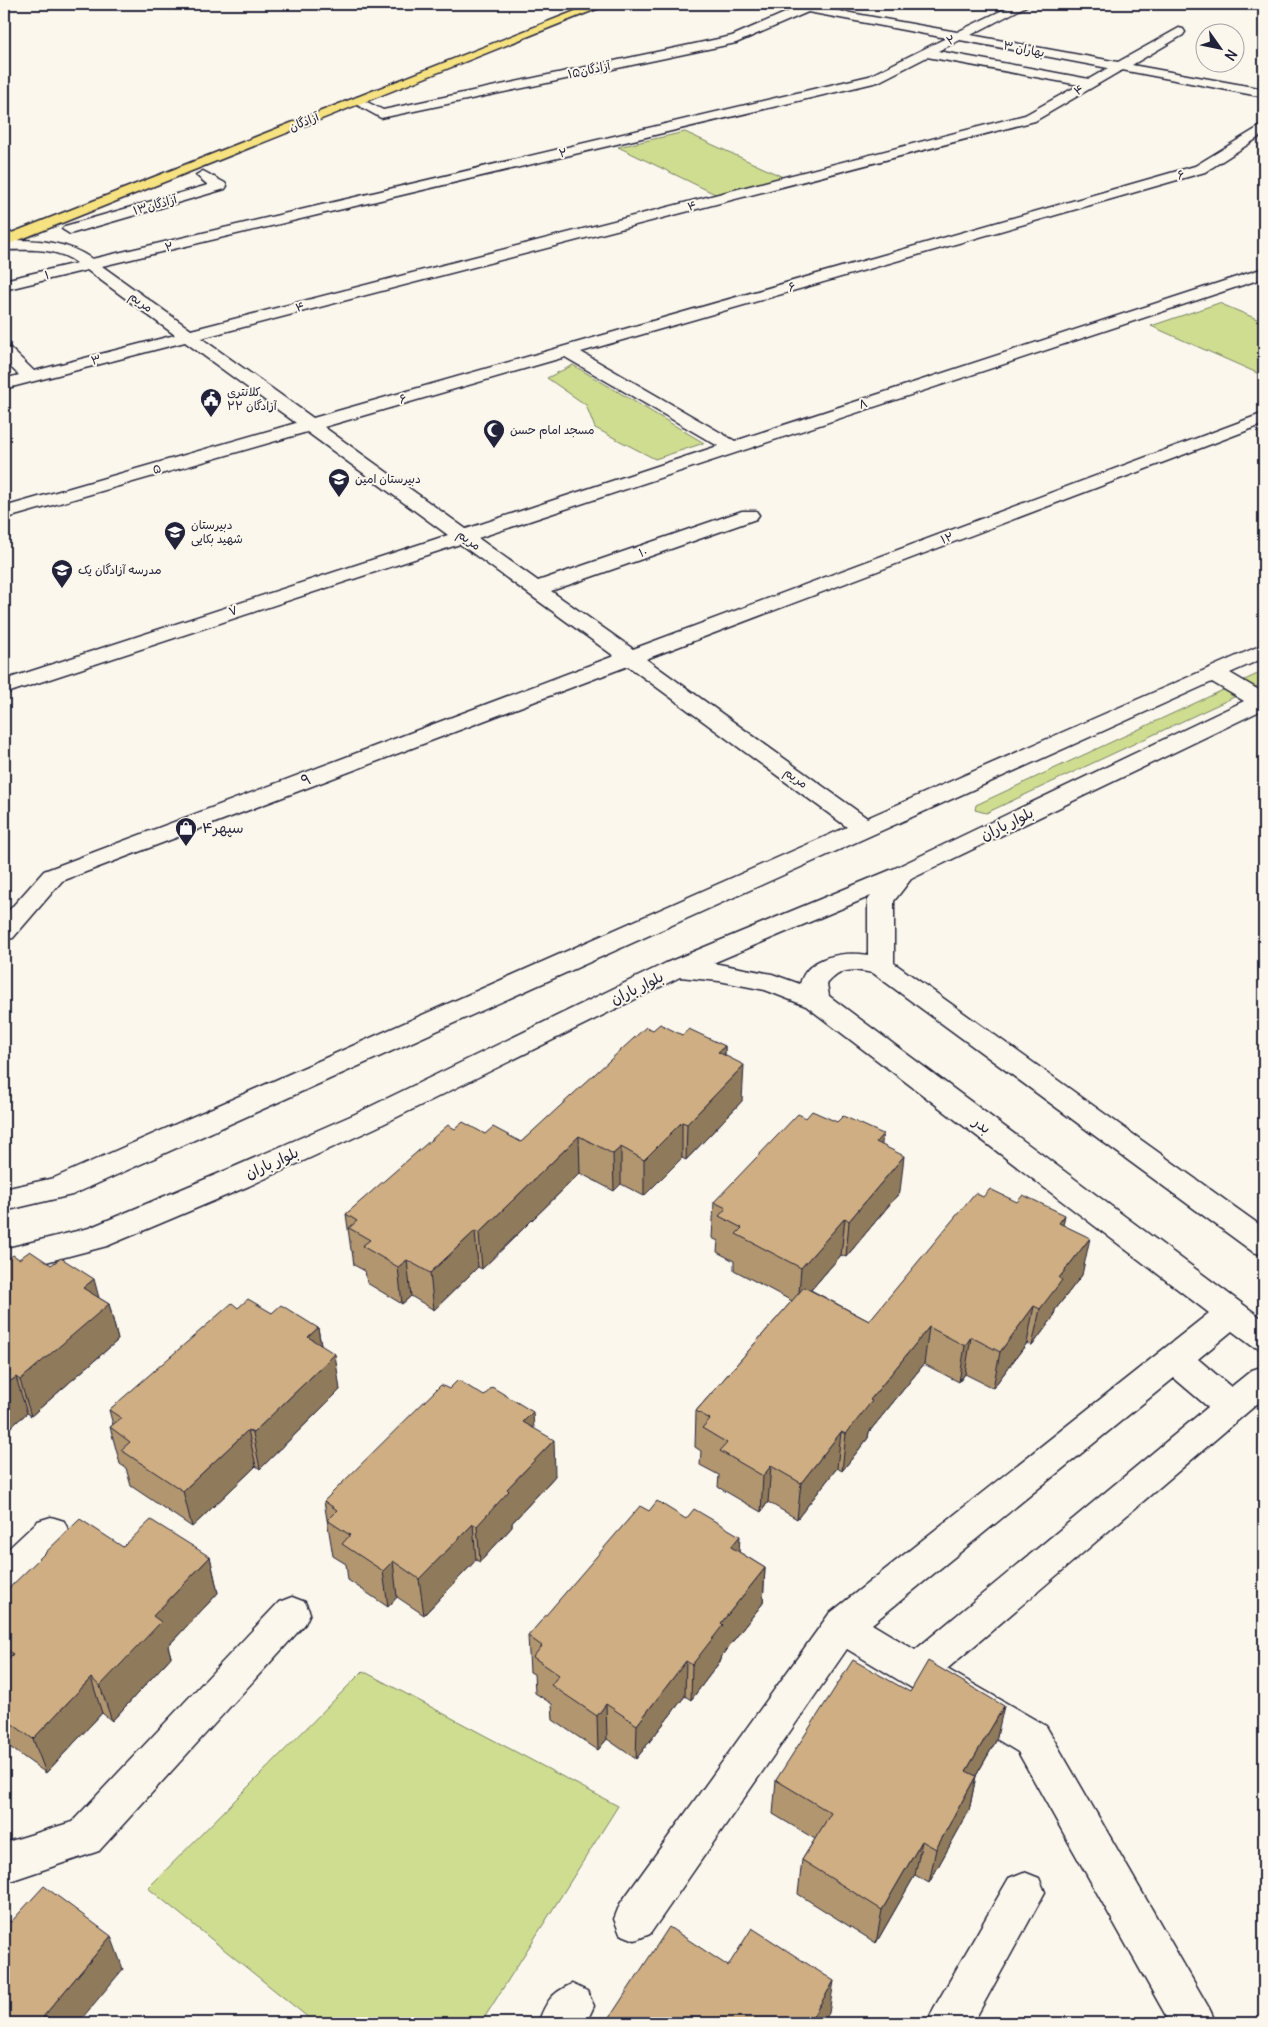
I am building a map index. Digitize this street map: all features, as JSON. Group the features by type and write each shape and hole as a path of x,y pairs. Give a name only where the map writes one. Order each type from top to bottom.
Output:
{"main road":[{"name":"آزادگان","path":"4,241 603,4"},
{"path":"450,53 468,57"}],"street":[{"name":"بهاران ۳","path":"784,4 813,6 959,36 1264,93"},
{"name":"۲","path":"90,266 874,78 1024,4"},
{"name":"آزادگان۱۵","path":"357,101 381,114 736,39 813,6"},
{"name":"۴","path":"188,336 1030,118 1179,32"},
{"path":"926,53 1091,83"},
{"name":"۶","path":"310,425 1200,169 1264,128"},
{"name":"آزادگان۱۳","path":"70,229 220,186 203,175"},
{"path":"4,246 48,245 72,252 70,224 78,214 93,206"},
{"name":"مریم","path":"72,252 866,829"},
{"name":"۱","path":"4,286 90,266"},
{"name":"۸","path":"462,536 1264,273"},
{"name":"۳","path":"4,384 188,336"},
{"path":"567,351 732,448"},
{"path":"4,352 31,377"},
{"name":"۱۲","path":"629,657 1264,418"},
{"name":"۵","path":"4,513 310,425"},
{"name":"۱۰","path":"536,590 749,515"},
{"name":"۷","path":"4,687 462,536"},
{"path":"4,1200 61,1187 1264,650"},
{"name":"۹","path":"4,932 53,876 629,657"},
{"path":"1213,673 1262,701"},
{"name":"بلوار باران","path":"4,1261 96,1238 238,1178 365,1121 675,969 902,874 1262,701"},
{"path":"881,966 881,900 902,874"},
{"path":"816,1000 813,982 828,966 854,961 881,966 1264,1244"},
{"name":"بدر","path":"675,969 719,972 772,983 816,1000 1264,1338"},
{"path":"635,1919 842,1626 1232,1313"},
{"path":"1176,1359 1231,1407"},
{"path":"916,1671 1264,1379"},
{"path":"4,1576 51,1532"},
{"path":"4,1864 85,1837 292,1613"},
{"path":"842,1626 1032,1739 1194,2023"},
{"path":"949,2023 1024,1892"}],"green space":[{"path":"685,132 783,177 715,194 618,147"},
{"path":"1219,303 1264,322 1264,376 1151,326"},
{"path":"573,365 704,443 655,459 595,428 586,405 547,378"},
{"path":"1264,671 1264,683 986,813 975,810 976,805"},
{"path":"363,1671 618,1806 481,2023 315,2023 148,1888"}],"building":[{"path":"660,1024 682,1035 689,1029 725,1046 718,1052 744,1065 687,1124 682,1122 644,1160 621,1147 613,1154 579,1136 479,1233 475,1231 430,1273 407,1260 398,1267 362,1246 370,1240 349,1228 357,1221 346,1214 448,1125 455,1129 463,1122 485,1134 493,1127 521,1142 646,1027 653,1030"},
{"path":"812,1111 837,1122 843,1116 883,1134 876,1142 904,1156 849,1221 845,1218 801,1268 736,1234 742,1228 719,1216 726,1208 714,1202 798,1114 806,1118"},
{"path":"990,1189 1017,1202 1023,1195 1065,1215 1059,1223 1090,1238 1059,1278 1062,1280 1040,1309 1034,1306 1000,1352 971,1337 965,1346 929,1327 870,1400 872,1401 846,1434 841,1432 801,1483 771,1466 763,1476 720,1451 727,1443 702,1428 710,1419 696,1411 804,1287 869,1321 975,1193 983,1197"},
{"path":"30,1251 51,1265 61,1258 94,1279 83,1288 109,1304 20,1380 16,1377 4,1386 4,1262 13,1255 19,1259"},
{"path":"248,1299 272,1313 281,1305 318,1328 308,1337 335,1354 253,1433 248,1430 183,1491 121,1450 130,1442 110,1427 121,1418 109,1410 232,1303 238,1308"},
{"path":"458,1380 484,1396 492,1387 533,1412 523,1422 554,1440 507,1489 509,1491 477,1526 473,1524 419,1579 393,1561 383,1571 342,1544 350,1535 327,1520 337,1510 324,1501 441,1385 449,1389"},
{"path":"657,1501 686,1519 694,1509 740,1536 731,1547 765,1568 721,1623 723,1625 692,1665 686,1661 637,1725 606,1704 597,1716 551,1685 559,1675 533,1657 542,1646 528,1636 640,1506 649,1511"},
{"path":"80,1519 123,1547 151,1520 210,1557 153,1616 161,1622 100,1686 91,1678 33,1739 4,1718 4,1663 13,1654 4,1647 4,1593"},
{"path":"853,1660 910,1692 928,1661 1004,1706 966,1771 976,1776 936,1849 922,1841 882,1910 802,1860 831,1813 776,1780"},
{"path":"44,1886 111,1936 43,2017 49,2023 4,2023 4,1917 11,1922"},
{"path":"669,1927 728,1966 752,1928 834,1981 809,2023 606,2023"}],"place":[{"name":"کلانتری ۲۲ آزادگان","path":"211,418"},
{"name":"مسجد امام حسن","path":"494,449"},
{"name":"دبیرستان امین","path":"339,498"},
{"name":"دبیرستان شهید بکایی","path":"175,551"},
{"name":"مدرسه آزادگان یک","path":"62,589"},
{"name":"سپهر۴","path":"186,847"}]}
